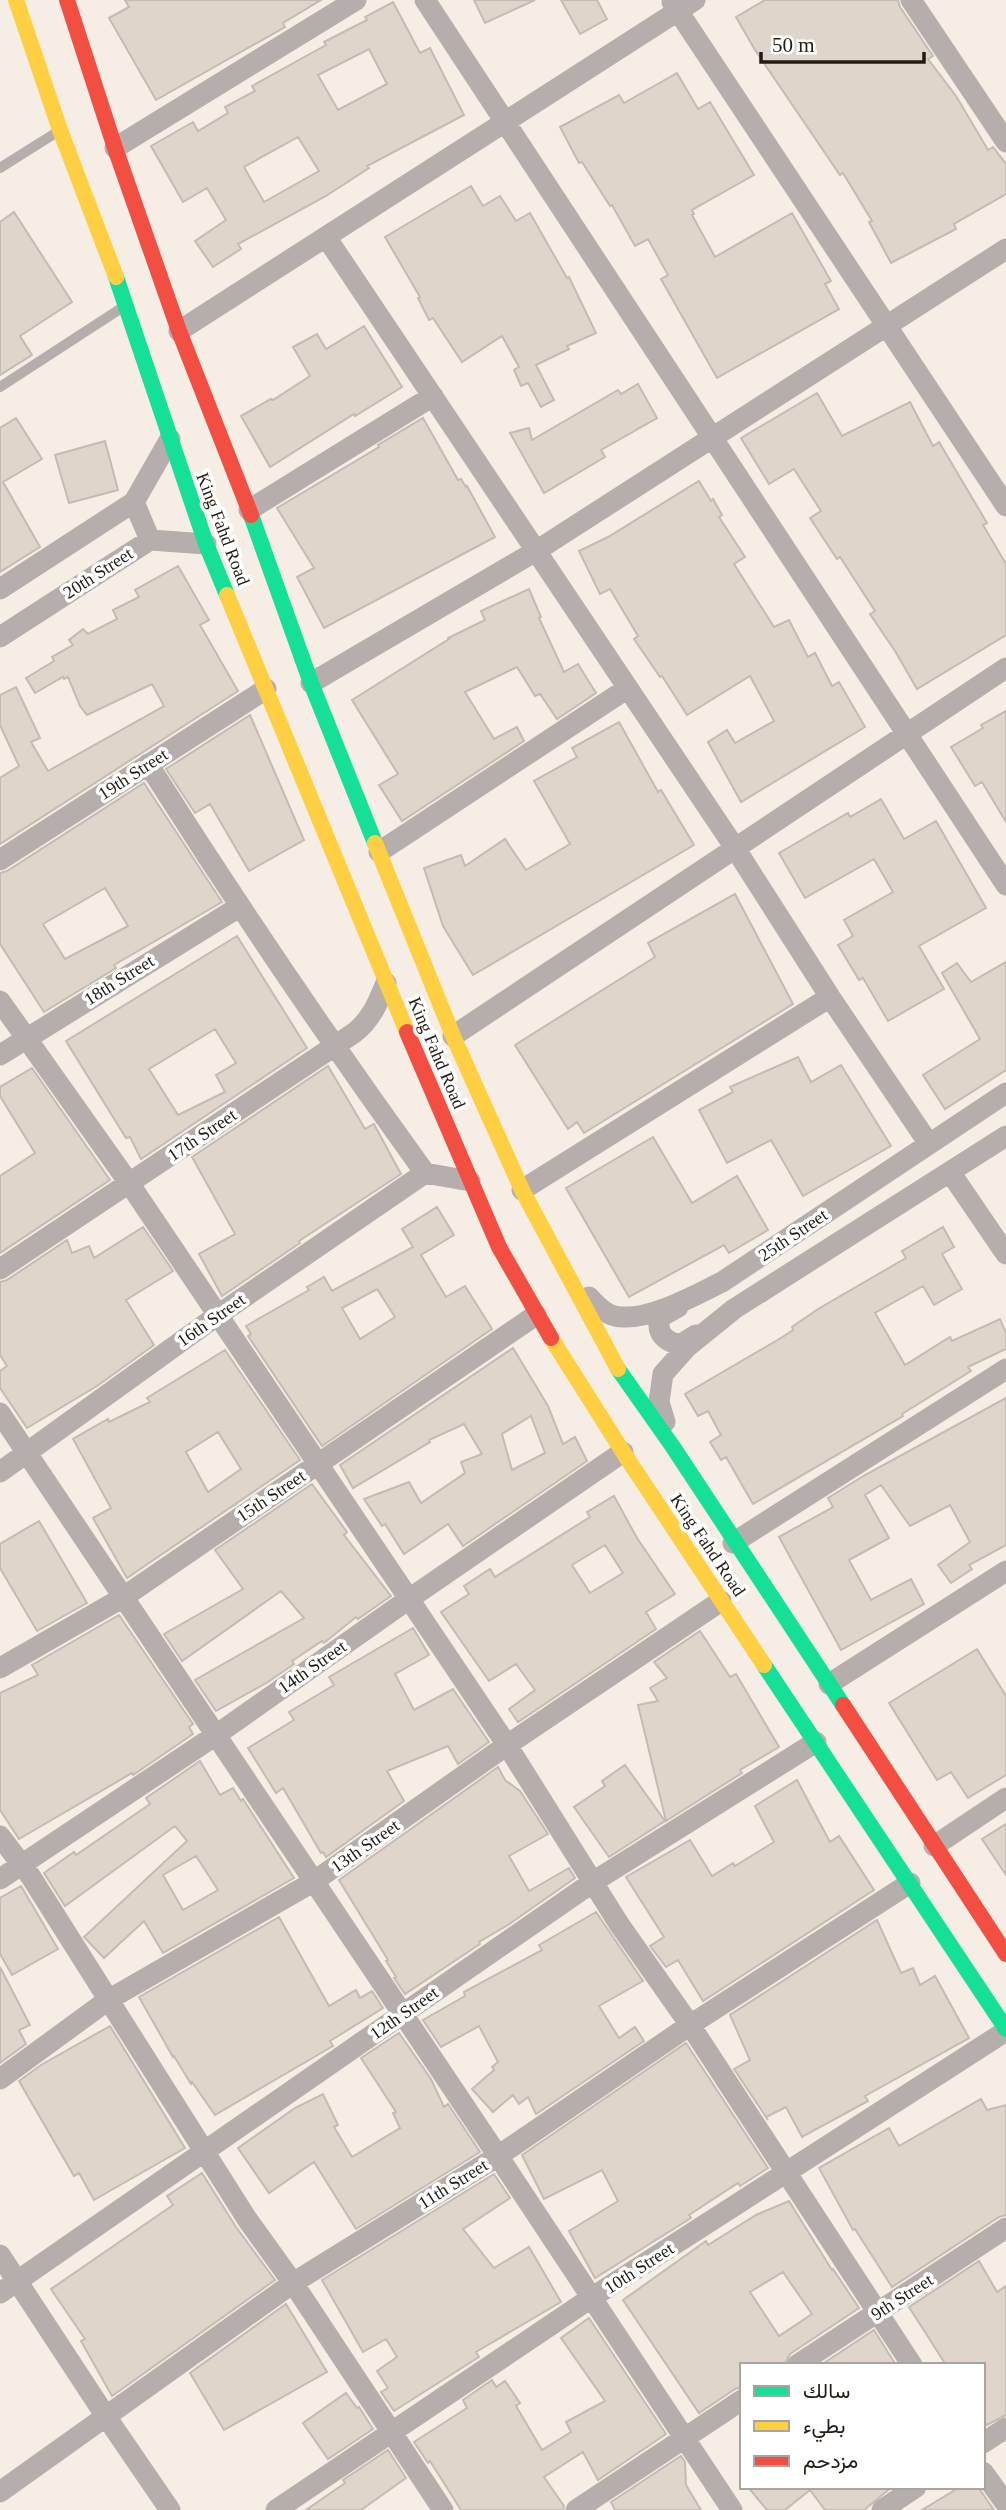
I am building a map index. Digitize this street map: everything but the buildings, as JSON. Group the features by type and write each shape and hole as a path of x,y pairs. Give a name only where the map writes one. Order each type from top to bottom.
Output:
{"highway":[{"name":"King Fahd Road","path":"16,0 60,130 126,305 206,544 386,984 499,1247 536,1315 623,1452 1006,2030"},
{"name":"King Fahd Road","path":"67,0 115,148 180,331 249,510 311,684 453,1036 522,1190 622,1376 673,1447 1006,1954"}],"street":[{"path":"115,148 356,0"},
{"path":"425,0 1006,886"},
{"path":"911,0 1006,142"},
{"path":"180,331 505,122 681,4 1006,506"},
{"path":"326,237 735,848 830,998 929,1144"},
{"path":"311,684 536,551 1006,249"},
{"path":"249,510 432,396"},
{"path":"0,589 134,502 170,439"},
{"path":"134,502 150,540"},
{"name":"20th Street","path":"0,637 150,540 206,544"},
{"path":"453,1036 1006,668"},
{"path":"379,852 628,688"},
{"name":"19th Street","path":"0,860 266,689"},
{"path":"148,764 239,907 334,1047 425,1173 470,1181"},
{"name":"18th Street","path":"0,1055 239,907"},
{"name":"17th Street","path":"0,1269 366,1024 386,984"},
{"path":"522,1190 830,998"},
{"path":"0,1000 129,1183 507,1745 619,1924 690,2025 911,2363"},
{"name":"25th Street","path":"572,1279 602,1311 620,1318 641,1316 678,1303 722,1282 1006,1093"},
{"name":"25th Street","path":"673,1447 659,1402 663,1374 687,1347 734,1309 1006,1136"},
{"path":"950,1172 1006,1254"},
{"name":"16th Street","path":"0,1472 218,1315 425,1173"},
{"path":"722,1282 660,1317 658,1327 662,1336 670,1343 680,1345 695,1336 713,1318 734,1309"},
{"name":"15th Street","path":"0,1668 122,1598 536,1315"},
{"path":"733,1542 1006,1369"},
{"path":"0,1413 732,2510"},
{"name":"14th Street","path":"0,1879 216,1735 623,1452"},
{"path":"829,1684 1006,1571"},
{"name":"13th Street","path":"0,2078 108,2000 313,1882 507,1745 721,1601"},
{"name":"12th Street","path":"0,2293 206,2153 593,1882 816,1742"},
{"path":"934,1846 1006,1798"},
{"path":"0,1836 21,1864 247,2219 293,2283 443,2510"},
{"name":"11th Street","path":"0,2492 104,2415 293,2283 498,2156 690,2025 910,1883"},
{"name":"10th Street","path":"276,2510 591,2298 1006,2030"},
{"name":"9th Street","path":"800,2363 1006,2228"},
{"path":"0,2255 104,2415 170,2510"},
{"path":"576,2510 740,2401"},
{"path":"985,2442 1006,2428"},
{"path":"985,2475 1006,2504"},
{"path":"881,2510 913,2489"}],"lane":[{"path":"0,168 60,130"},
{"path":"0,387 126,305"}],"traffic: fast":[{"path":"116,277 206,544 227,595"},
{"path":"251,515 311,683 375,843"},
{"path":"618,1369 673,1447 843,1705"},
{"path":"764,1665 1006,2029"}],"traffic: slow":[{"path":"16,0 60,130 116,277"},
{"path":"227,595 407,1032"},
{"path":"375,843 453,1036 522,1190 618,1369"},
{"path":"551,1338 764,1665"}],"traffic: jam":[{"path":"67,0 179,331 251,515"},
{"path":"407,1032 499,1247 551,1338"},
{"path":"843,1705 1006,1954"}]}
